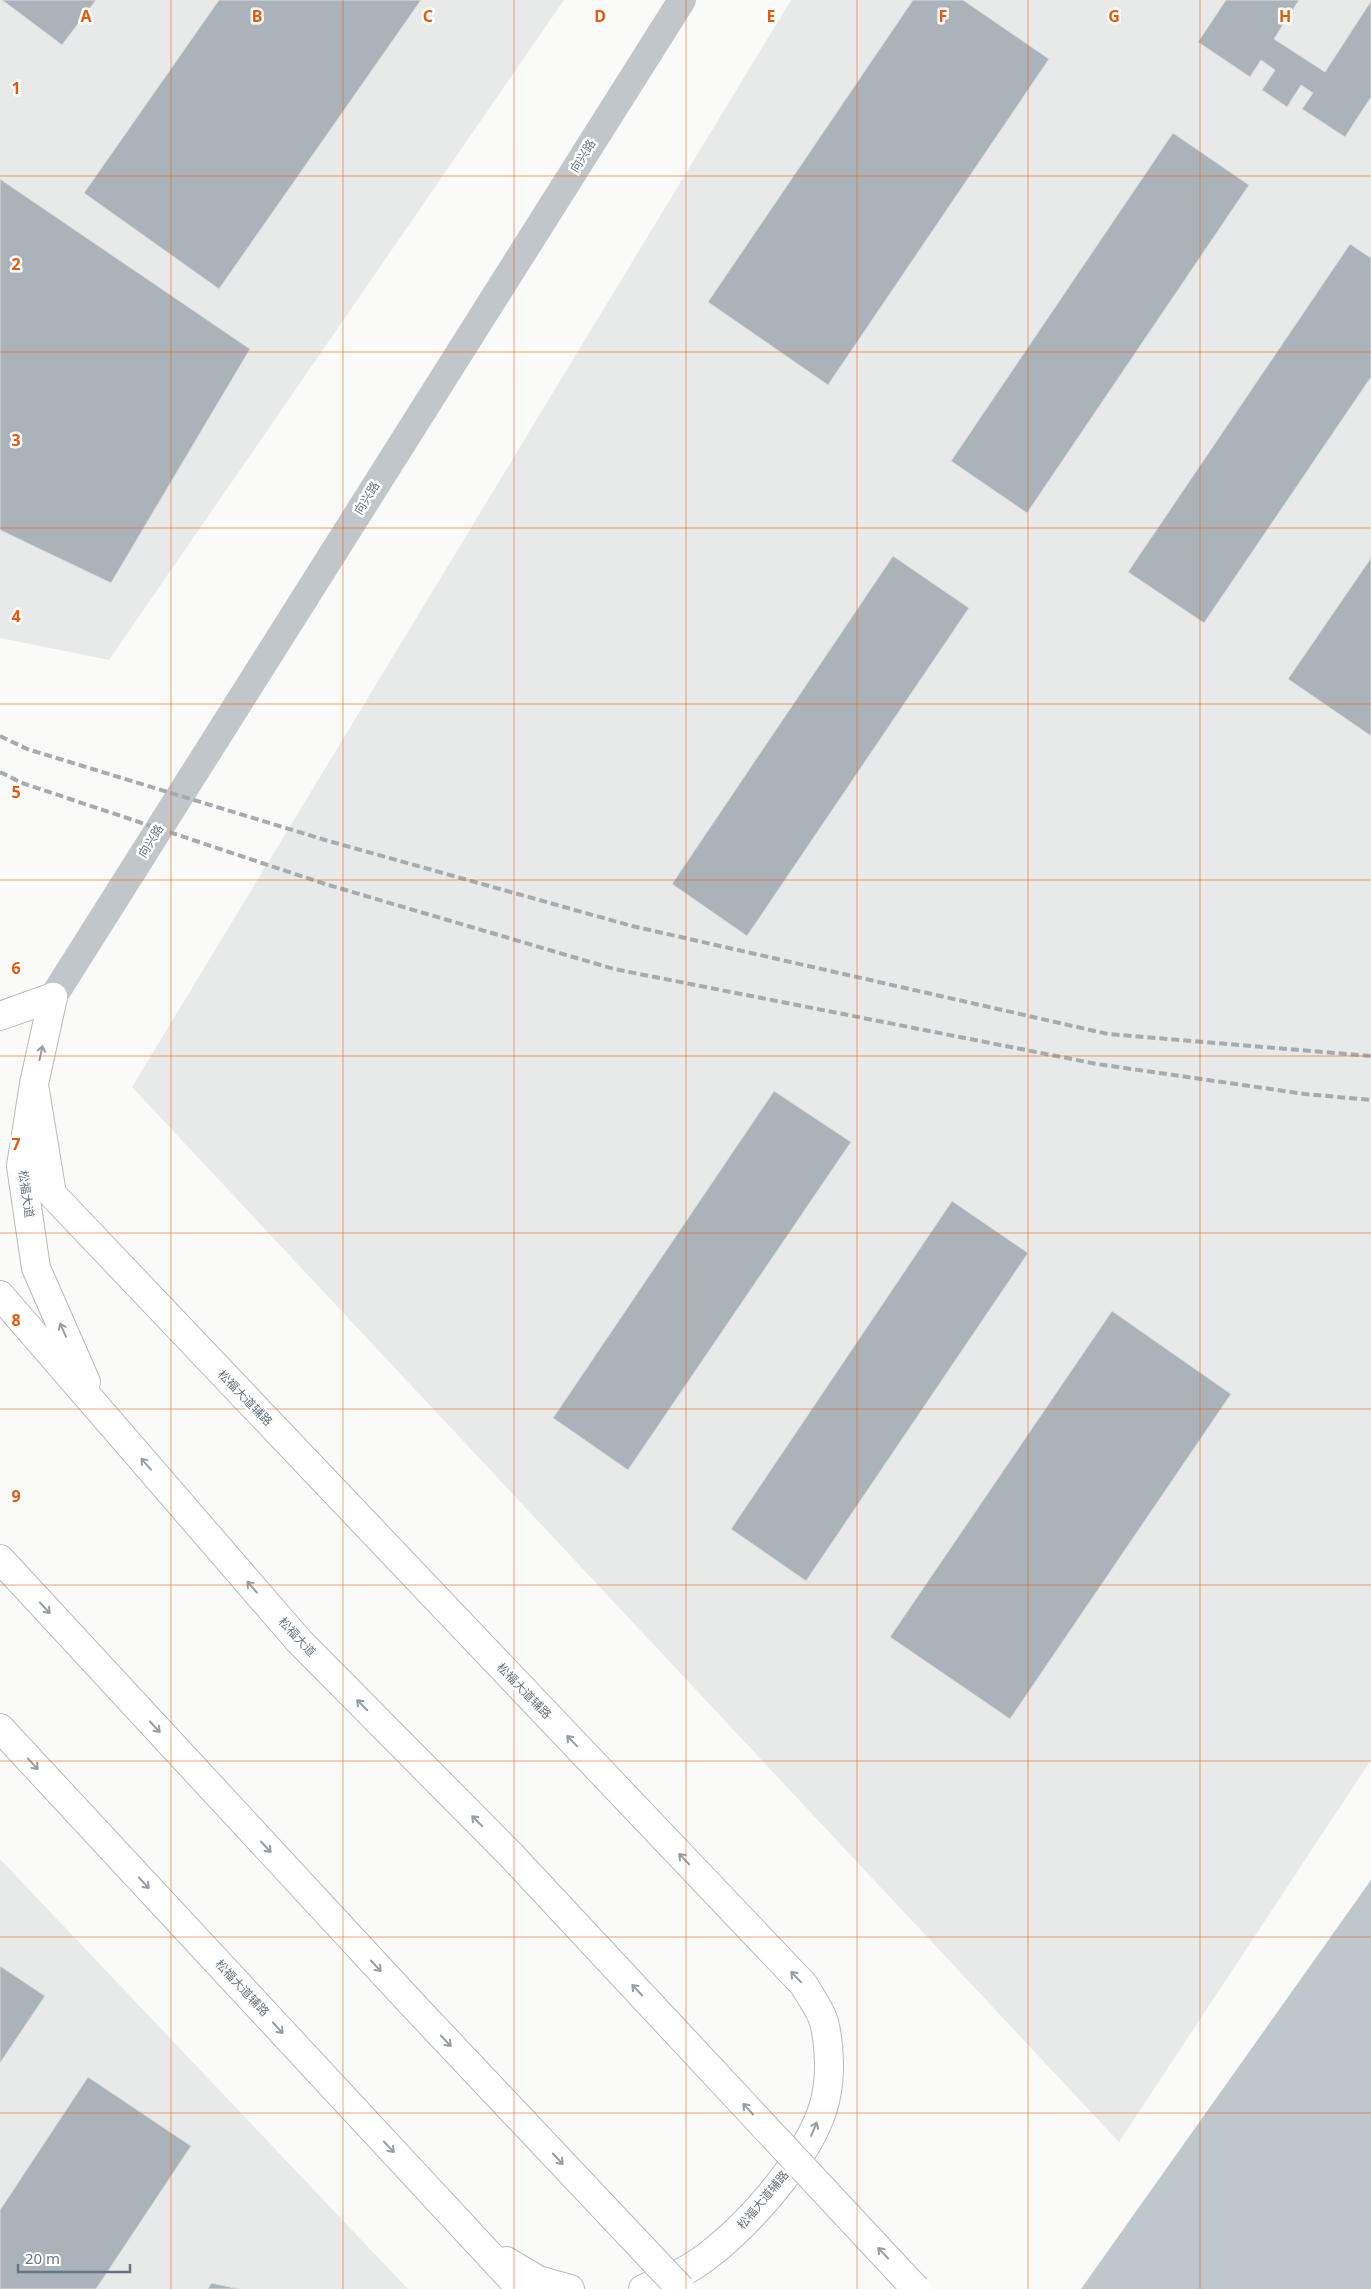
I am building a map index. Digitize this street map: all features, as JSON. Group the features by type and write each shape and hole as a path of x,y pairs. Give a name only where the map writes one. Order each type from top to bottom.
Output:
{"main road":[{"path":"0,1016 53,997"},
{"name":"松福大道","path":"53,997 34,1084 21,1166 36,1268 96,1406"},
{"name":"松福大道辅路","path":"34,1084 52,1194 804,1985 824,2021 829,2059 825,2102 807,2145 776,2190 732,2236 689,2269 643,2289"},
{"name":"松福大道","path":"0,1295 298,1641 511,1856 916,2289"},
{"path":"5,1569 681,2289"},
{"name":"松福大道辅路","path":"0,1728 521,2289"},
{"path":"690,2289 698,2276 732,2236"},
{"name":"松福大道辅路","path":"483,2248 538,2280 570,2289"}],"street":[{"name":"向兴路","path":"53,997 682,0"}],"shaded area":[{"path":"0,0 564,0 109,660 0,638"},
{"path":"791,0 1371,0 1371,1760 1119,2142 132,1087"},
{"path":"0,1859 408,2289 0,2289"},
{"path":"1371,1880 1371,2289 1081,2289"}],"building":[{"path":"2,0 96,0 62,45"},
{"path":"219,0 421,0 219,289 84,193"},
{"path":"913,0 963,0 1049,59 828,385 708,302"},
{"path":"1226,0 1299,0 1274,39 1325,72 1371,1 1371,97 1345,137 1302,109 1313,93 1301,85 1287,107 1262,90 1275,70 1261,60 1250,77 1198,42"},
{"path":"1173,133 1249,185 1027,513 951,461"},
{"path":"0,179 250,349 111,583 0,530"},
{"path":"1350,244 1371,258 1371,377 1204,623 1128,572"},
{"path":"893,556 969,608 747,936 672,884"},
{"path":"1371,558 1371,736 1288,679"},
{"path":"774,1091 851,1142 628,1470 553,1418"},
{"path":"952,1201 1028,1253 806,1581 731,1529"},
{"path":"1112,1311 1231,1394 1010,1719 890,1637"},
{"path":"0,1966 45,1996 0,2063"},
{"path":"88,2077 191,2146 96,2289 0,2289 0,2210"},
{"path":"211,2283 239,2289 208,2289"}],"railway":[{"path":"0,736 27,749 325,840 632,926 1108,1034 1371,1056"},
{"path":"0,772 22,783 325,884 614,969 1097,1064 1305,1094 1371,1100"}]}
